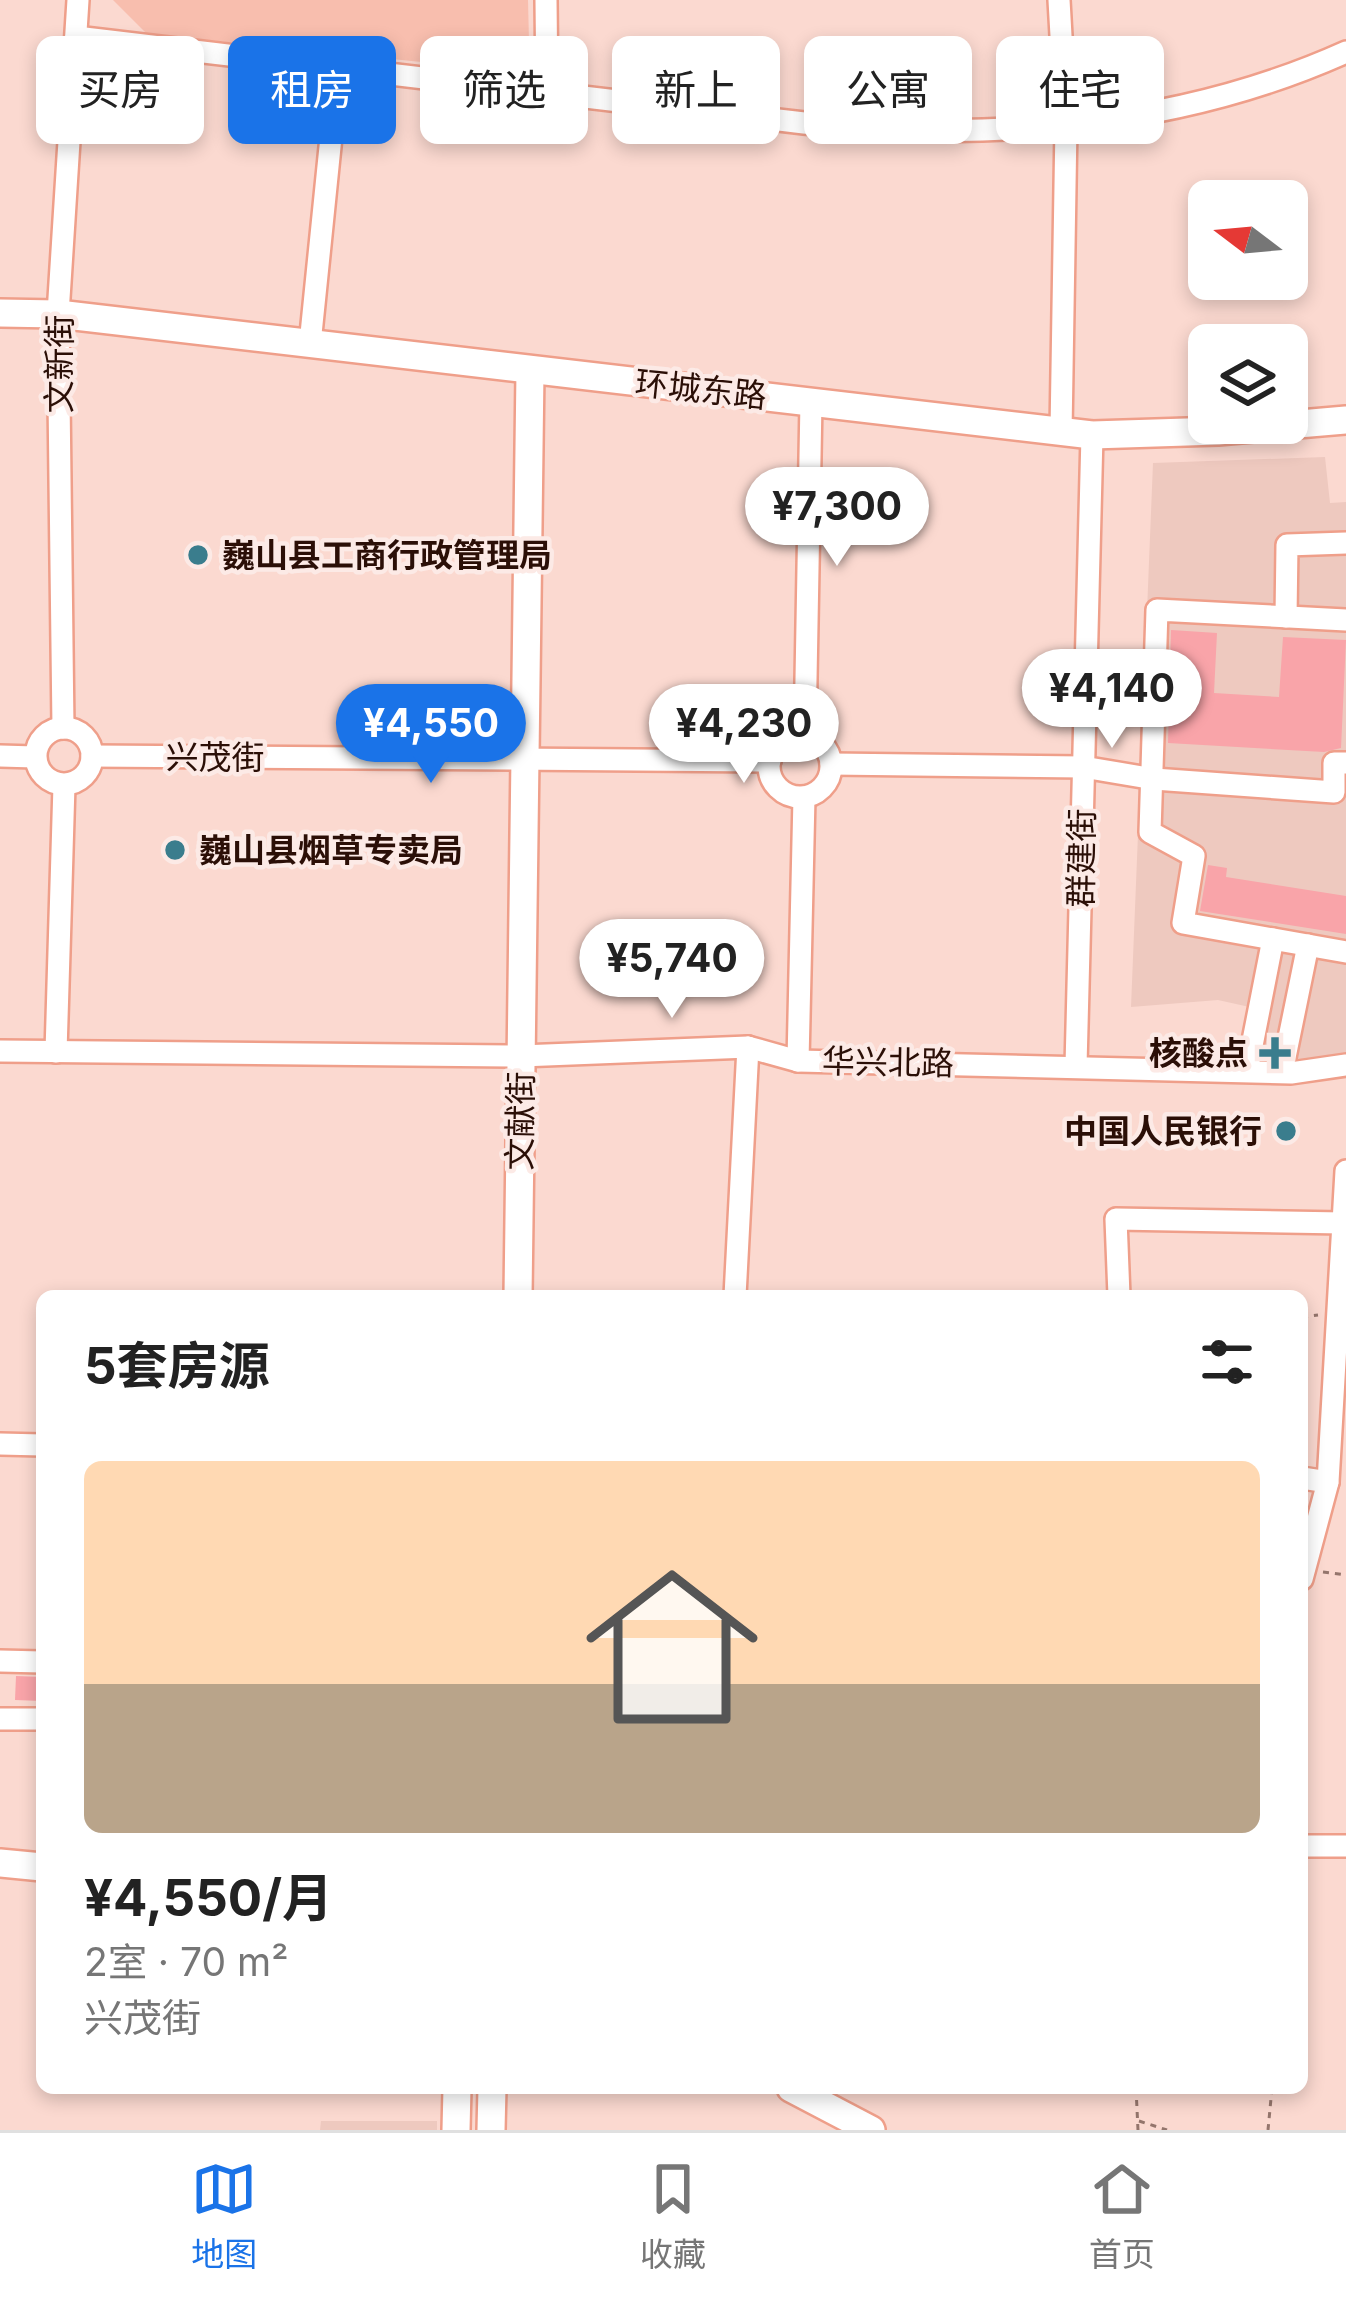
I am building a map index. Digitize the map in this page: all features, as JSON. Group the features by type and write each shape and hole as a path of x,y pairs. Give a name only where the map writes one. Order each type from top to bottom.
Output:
{"main road":[{"name":"环城东路","path":"0,313 58,314 1092,435 1346,420"},
{"name":"文献街","path":"518,1290 530,370"},
{"path":"0,1863 36,1866"},
{"path":"457,2094 457,2130"},
{"path":"491,2130 492,2094"},
{"path":"802,2094 871,2130"}],"street":[{"name":"文新街","path":"76,36 77,0"},
{"path":"546,0 546,36"},
{"path":"1059,0 1061,36"},
{"path":"1164,107 1214,98 1346,52"},
{"path":"588,97 873,129 996,129"},
{"name":"文新街","path":"63,728 58,314 69,144"},
{"path":"310,344 330,144"},
{"path":"1061,432 1066,144"},
{"path":"805,735 811,401"},
{"name":"群建街","path":"1076,1066 1092,435"},
{"path":"1286,617 1287,545 1346,543"},
{"path":"1346,620 1157,610 1150,832 1194,856 1184,923 1346,952"},
{"path":"63,728 87,739 92,756 87,773 64,785 40,774 35,757 46,734 63,728"},
{"path":"805,735 820,742 831,764 827,782 804,797 785,794 769,770 770,761 786,738 805,735"},
{"path":"0,756 35,757"},
{"name":"兴茂街","path":"92,756 770,761"},
{"path":"831,764 1083,767 1154,779 1334,792 1342,757"},
{"path":"56,1052 64,785"},
{"path":"798,1060 804,797"},
{"path":"1246,1071 1273,939"},
{"path":"1282,1072 1307,945"},
{"path":"736,1290 748,1047"},
{"name":"华兴北路","path":"0,1052 521,1056 748,1047 798,1060 1282,1072 1346,1065"},
{"path":"1308,1557 1328,1482 1346,1171"},
{"path":"1119,1290 1116,1219 1343,1223"},
{"path":"0,1444 36,1445"},
{"path":"1308,1479 1328,1482"},
{"path":"0,1661 36,1661"},
{"path":"0,1719 36,1719"},
{"path":"1308,1846 1346,1846"}],"path":[{"path":"1136,2094 1138,2130"},
{"path":"1268,2130 1271,2094"},
{"path":"1138,2120 1167,2130"}],"shaded area":[{"path":"113,0 528,0 529,36 420,36 420,62 396,59 396,36 228,36 228,42 204,40 204,36 147,34"},
{"path":"1325,457 1330,503 1346,502 1346,1056 1290,1067 1248,1060 1254,1008 1218,1000 1131,1007 1153,463"},
{"path":"321,2121 437,2121 437,2130 320,2130"}],"building":[{"path":"1171,630 1217,633 1214,693 1279,697 1283,637 1346,640 1341,748 1324,752 1168,743"},
{"path":"1208,865 1227,868 1226,877 1346,896 1346,934 1200,911"},
{"path":"16,1676 36,1677 36,1701 15,1700"}],"place":[{"name":"巍山县工商行政管理局","path":"198,555"},
{"name":"巍山县烟草专卖局","path":"175,850"},
{"name":"核酸点","path":"1275,1053"},
{"name":"中国人民银行","path":"1286,1131"}]}
